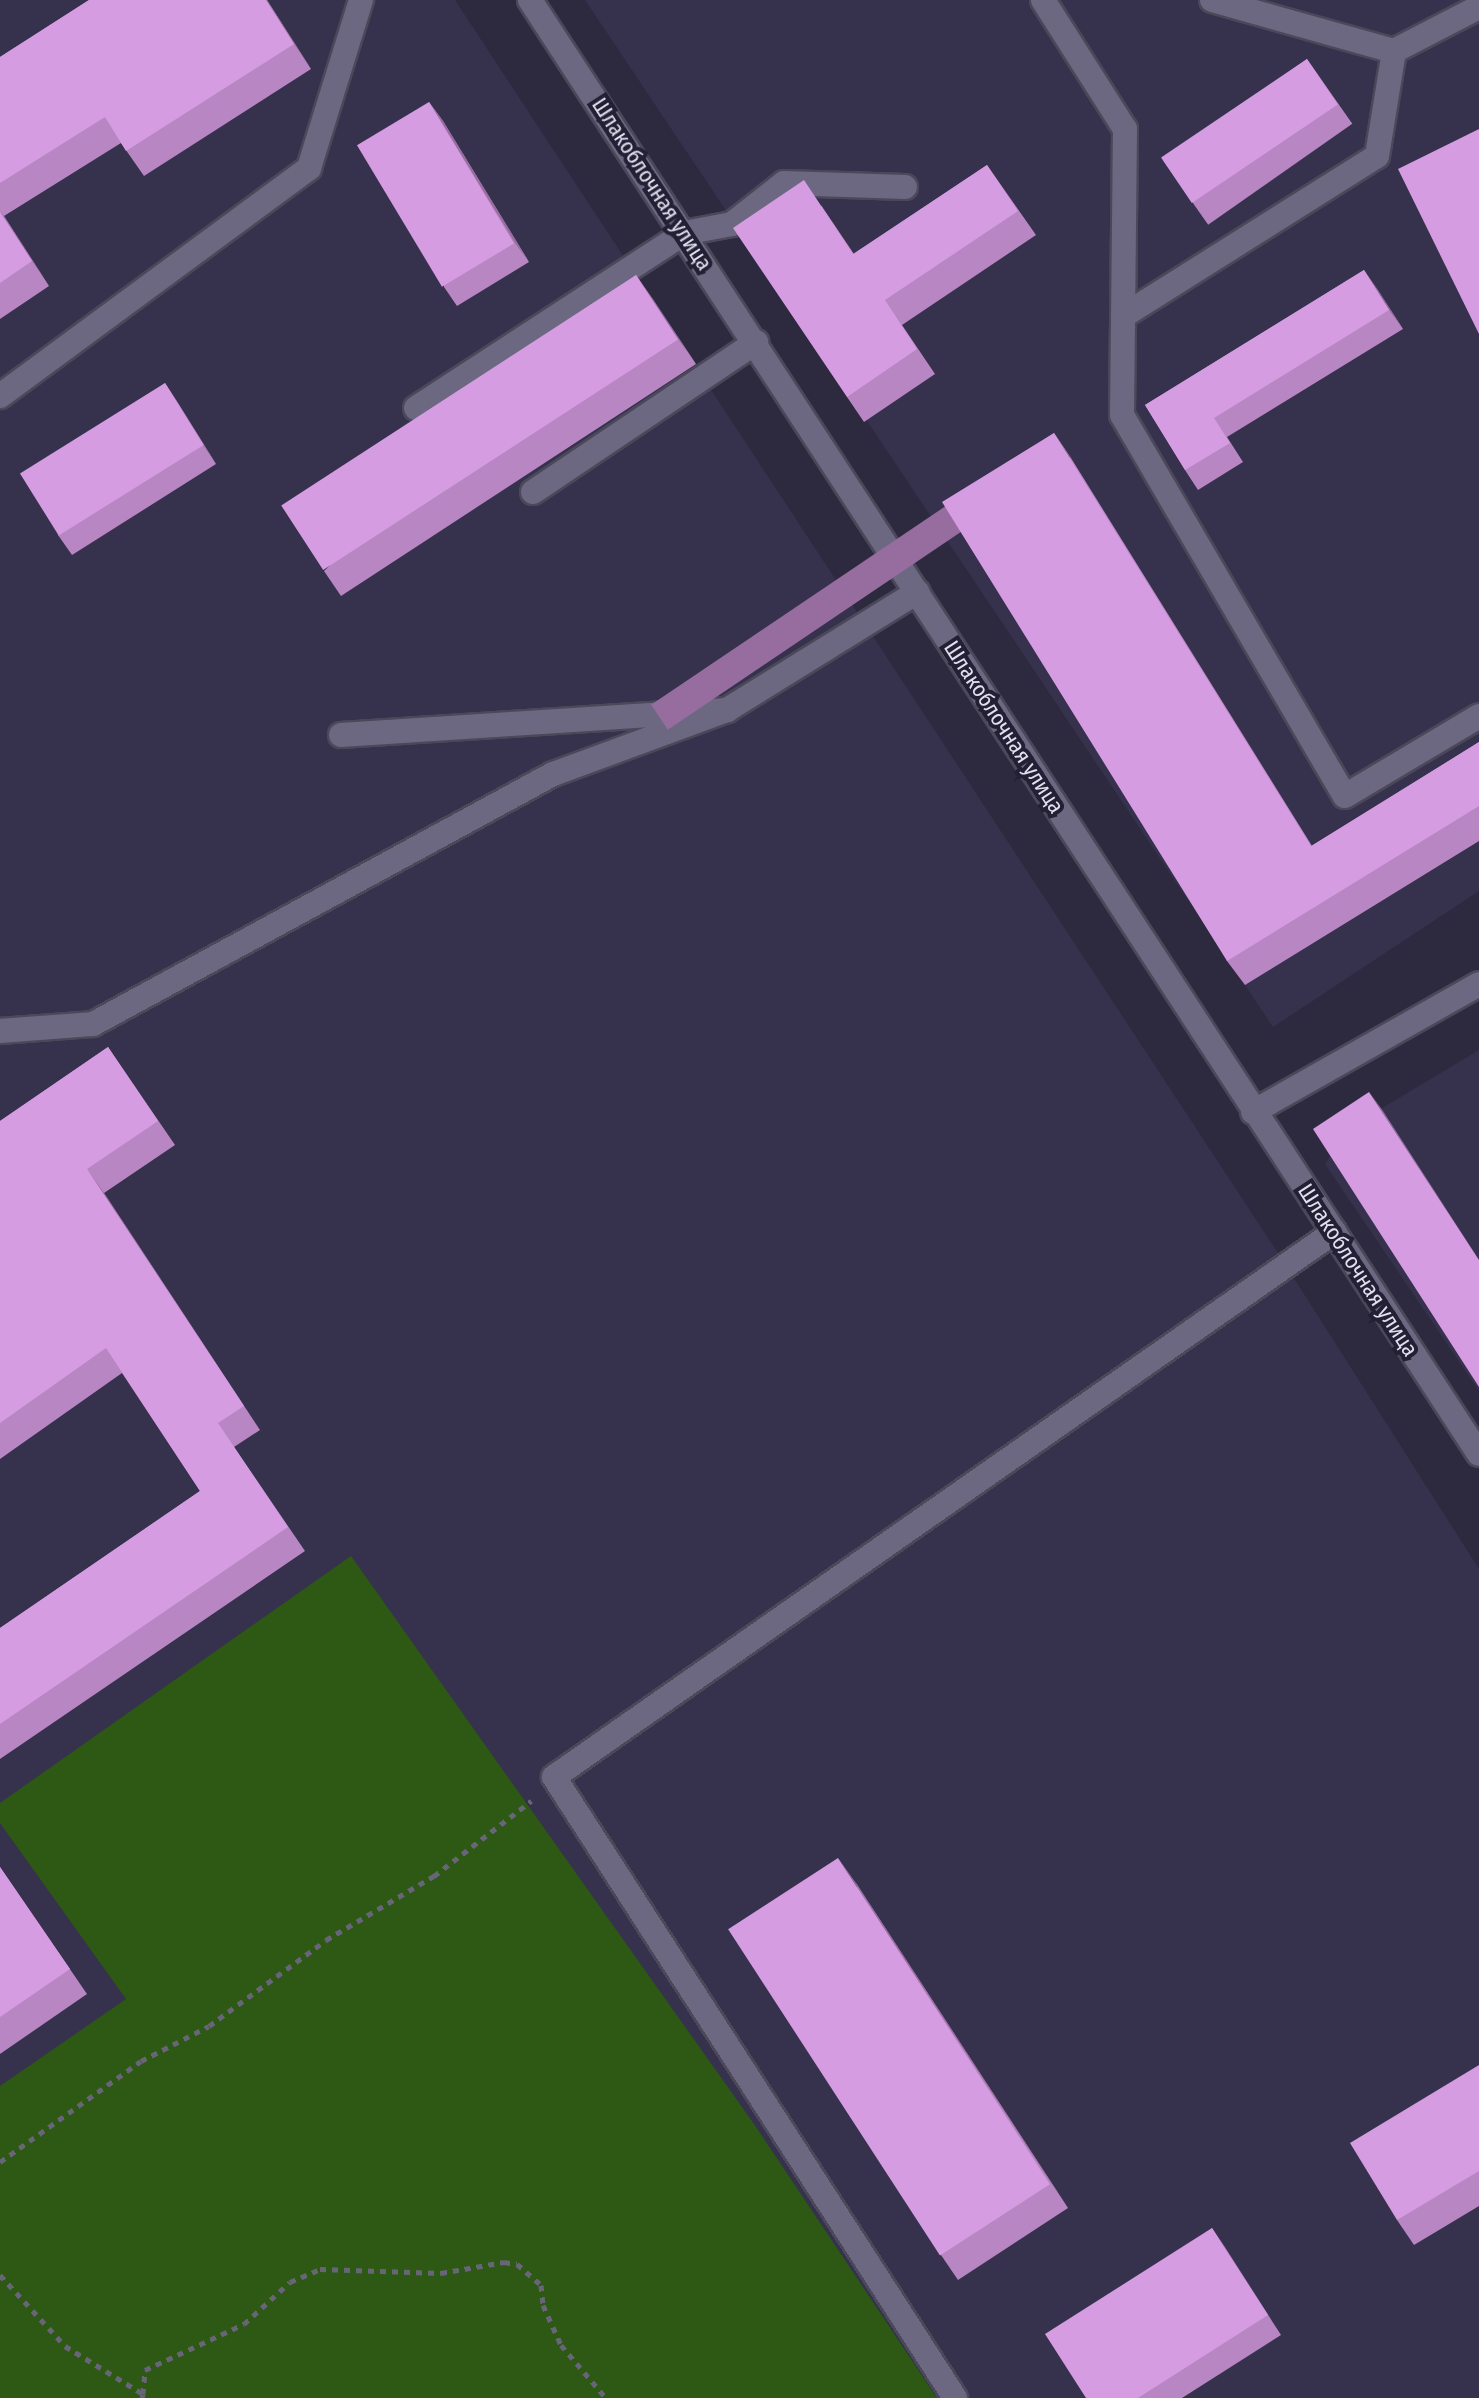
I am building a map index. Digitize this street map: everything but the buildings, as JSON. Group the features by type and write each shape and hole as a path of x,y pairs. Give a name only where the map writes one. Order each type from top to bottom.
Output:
{"street":[{"path":"0,396 309,168 361,0"},
{"name":"Шлакоблочная улица","path":"530,0 1479,1454"},
{"path":"1043,0 1125,129 1122,415 1345,796 1479,716"},
{"path":"1212,0 1394,51 1479,7"},
{"path":"1123,316 1377,156 1394,51"},
{"path":"416,408 684,233 732,224 784,183 905,187"},
{"path":"533,492 756,342"},
{"path":"0,1031 93,1024 553,774 727,710 917,592"},
{"path":"341,735 727,710"},
{"path":"1253,1112 1479,984"},
{"path":"955,2398 554,1777 1334,1232"}],"path":[{"path":"0,2162 141,2061 209,2026 326,1940 434,1876 523,1808 554,1777"},
{"path":"0,2275 65,2346 142,2396 145,2370 244,2324 290,2282 320,2269 441,2273 504,2262 517,2264 541,2285 561,2345 606,2398"}],"shaded area":[{"path":"0,0 455,0 1276,1250 1479,1569 1479,2398 0,2398"},
{"path":"585,0 1479,0 1479,891 1273,1027"},
{"path":"1479,1050 1479,1391 1325,1164 1347,1129"}],"green space":[{"path":"351,1556 754,2124 937,2398 0,2398 0,2086 126,1999 0,1823 0,1803"}]}
